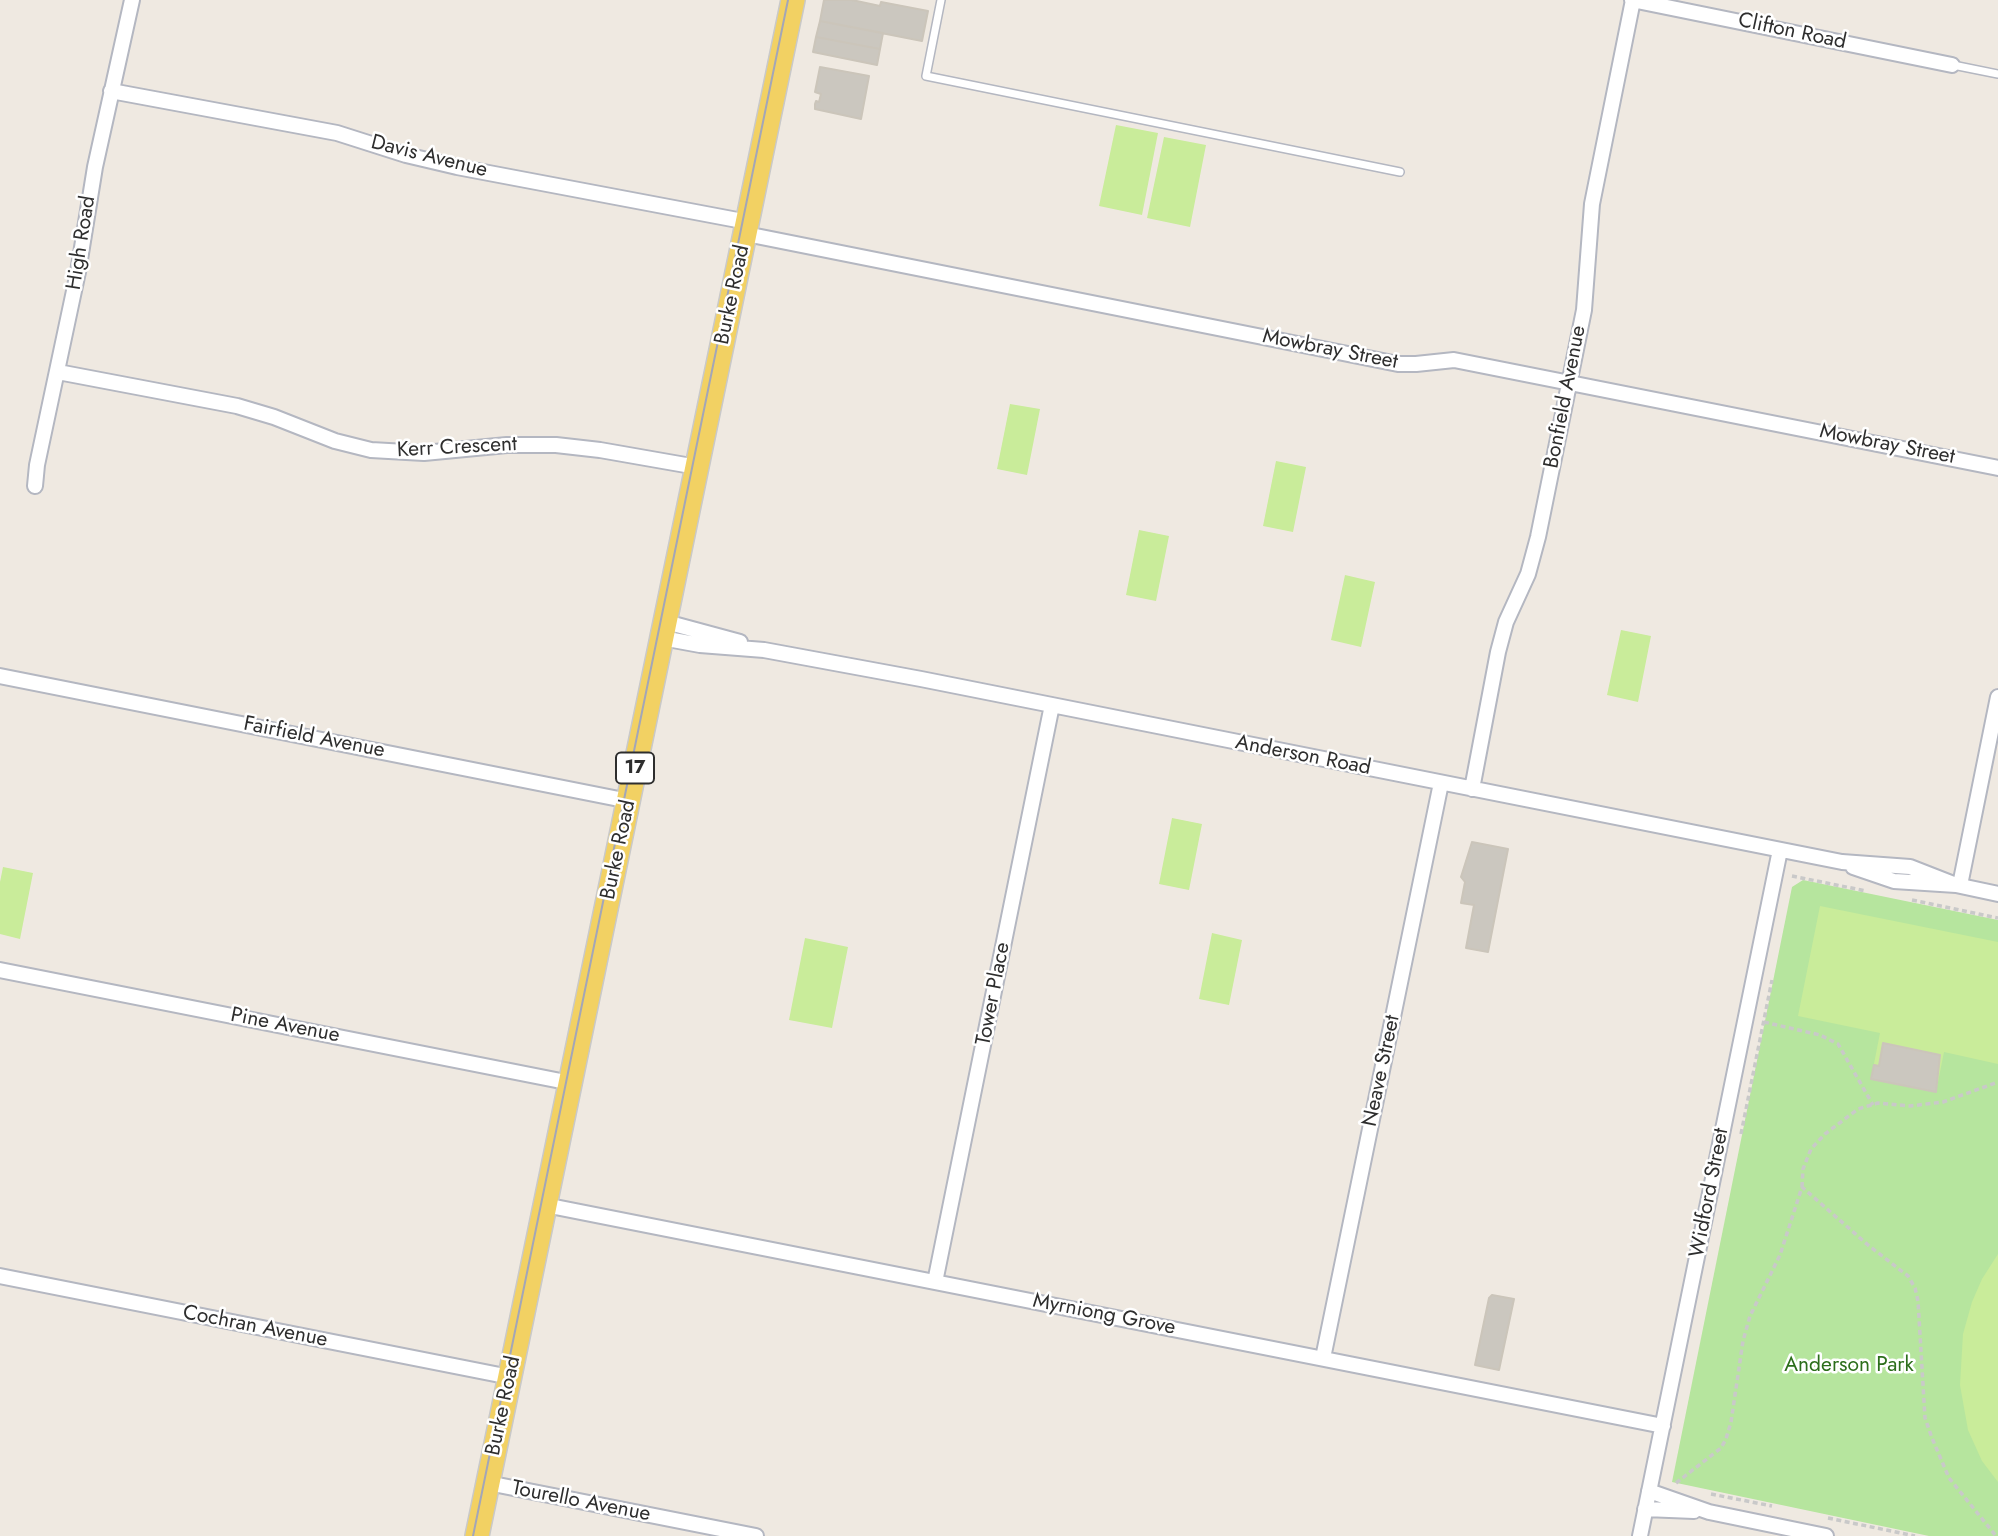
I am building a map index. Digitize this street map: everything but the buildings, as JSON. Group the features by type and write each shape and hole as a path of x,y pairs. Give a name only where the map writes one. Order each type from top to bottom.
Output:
{"main road":[{"name":"Burke Road","path":"477,1536 747,228 790,1"}],"street":[{"name":"High Road","path":"35,486 111,90 132,0"},
{"name":"Clifton Road","path":"1632,0 1691,6 1952,65"},
{"name":"Bonfield Avenue","path":"1472,789 1498,652 1506,622 1533,557 1569,382 1586,294 1590,211 1632,0"},
{"name":"Davis Avenue","path":"111,90 337,133 405,155 747,228"},
{"name":"Mowbray Street","path":"747,228 1398,364 1416,365 1454,360 1998,468"},
{"name":"Kerr Crescent","path":"58,372 237,406 335,441 371,450 424,453 507,445 556,444 697,467"},
{"name":"Anderson Road","path":"664,630 705,631 764,650 1842,862 1894,881 1958,885 1998,894"},
{"name":"Fairfield Avenue","path":"0,676 629,801"},
{"path":"1958,885 1996,721 1998,697"},
{"name":"Tower Place","path":"935,1282 1052,705"},
{"name":"Neave Street","path":"1323,1359 1441,783"},
{"name":"Widford Street","path":"1640,1536 1780,850"},
{"name":"Pine Avenue","path":"0,970 570,1083"},
{"name":"Myrniong Grove","path":"545,1205 1663,1426"},
{"name":"Cochran Avenue","path":"0,1276 510,1377"},
{"name":"Tourello Avenue","path":"488,1483 756,1536"},
{"path":"1649,1491 1709,1512 1826,1536"},
{"path":"1645,1509 1709,1512"}],"lane":[{"path":"941,0 926,76 1401,173"},
{"path":"1952,65 1998,74"}],"path":[{"path":"1790,889 1793,875 1875,892"},
{"path":"1902,898 1998,918"},
{"path":"1739,1143 1774,969"},
{"path":"1764,1022 1820,1035 1838,1044 1873,1105"},
{"path":"1669,1485 1675,1486 1721,1448 1726,1439 1750,1316 1780,1255 1811,1149 1825,1134 1858,1109 1873,1105 1910,1106 1943,1102 1998,1082"},
{"path":"1802,1187 1908,1276 1915,1288 1924,1407 1931,1438 1949,1478 1996,1536"}],"green space":[{"path":"1116,125 1158,133 1142,215 1099,206"},
{"path":"1164,137 1206,145 1190,227 1147,218"},
{"path":"1010,404 1040,409 1027,475 997,469"},
{"path":"1276,461 1306,467 1293,532 1263,526"},
{"path":"1139,530 1169,536 1156,601 1126,595"},
{"path":"1345,575 1375,582 1361,647 1331,640"},
{"path":"1621,630 1651,636 1638,702 1607,695"},
{"path":"1172,818 1202,824 1189,890 1159,884"},
{"path":"3,867 33,873 20,939 0,934 0,882"},
{"name":"Anderson Park","path":"1803,880 1998,920 1998,1536 1929,1536 1672,1482 1792,887"},
{"path":"1820,906 1998,942 1998,1064 1944,1052 1936,1092 1871,1079 1880,1033 1798,1016"},
{"path":"1212,933 1242,940 1229,1005 1199,999"},
{"path":"805,938 848,947 832,1028 789,1020"},
{"path":"1998,1254 1998,1482 1982,1461 1968,1430 1960,1385 1963,1334 1972,1302 1982,1279"}],"tram line":[{"path":"473,1536 788,0"}]}
